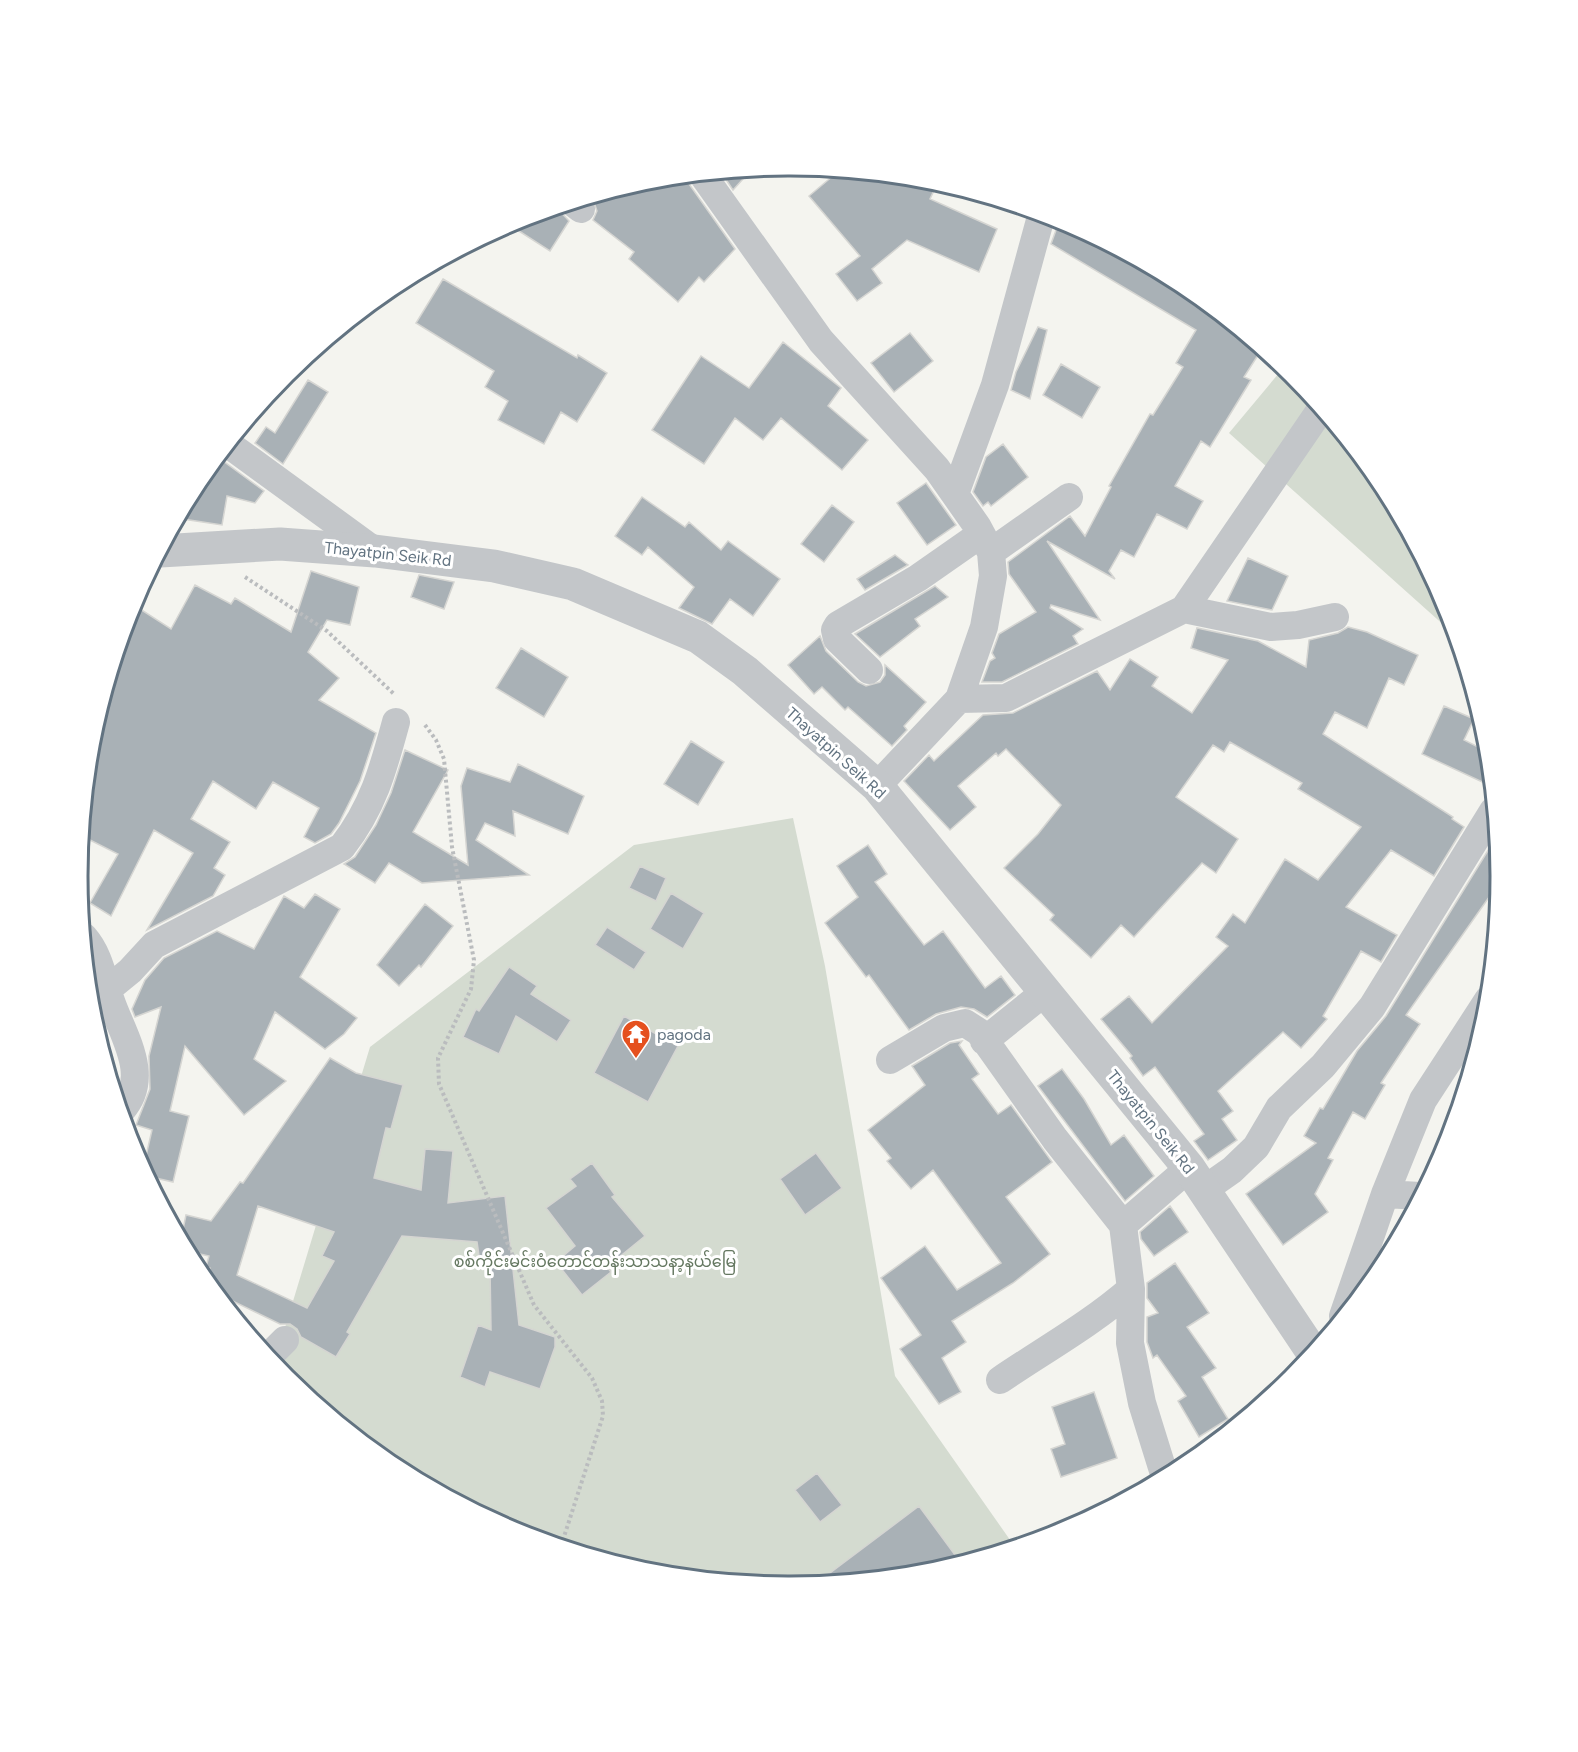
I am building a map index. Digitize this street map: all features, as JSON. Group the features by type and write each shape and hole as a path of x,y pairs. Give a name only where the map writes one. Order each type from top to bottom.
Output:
{"street":[{"path":"707,180 821,341 937,469 986,543 993,576 984,627 959,699 877,786"},
{"path":"955,494 995,385 1039,222"},
{"path":"959,699 1006,698 1184,609 1317,415"},
{"path":"234,449 375,551"},
{"path":"869,670 837,639 835,630 838,625 918,578 1069,497"},
{"name":"Thayatpin Seik Rd","path":"169,550 280,544 375,551 494,566 573,584 661,619 698,637 745,671 877,786 1197,1179 1308,1346"},
{"path":"1184,609 1271,627 1299,625 1335,616"},
{"path":"108,989 130,971 154,945 342,847 360,824 378,786 406,714"},
{"path":"1123,1225 1197,1179 1232,1170 1256,1147 1279,1108 1323,1066 1372,1007 1487,820"},
{"path":"93,957 129,1042 133,1059 135,1085 126,1101"},
{"path":"984,1041 1045,992"},
{"path":"1351,1294 1385,1194 1423,1100 1474,1020"},
{"path":"890,1060 944,1028 965,1023 979,1032 1055,1139 1123,1225 1131,1289 1130,1343 1142,1403 1162,1468"},
{"path":"1385,1194 1412,1196"},
{"path":"1000,1380 1064,1337 1096,1319 1131,1289"}],"path":[{"path":"241,573 327,631 406,714 436,740 444,759 452,847 474,960 471,989 438,1058 439,1084 534,1305 592,1378 602,1401 603,1416 563,1539"}],"green space":[{"path":"1278,375 1316,414 1371,487 1396,526 1417,566 1442,623 1229,433"},
{"name":"စစ်ကိုင်းမင်းဝံတောင်တန်းသာသနာ့နယ်မြေ","path":"793,818 825,966 895,1376 1010,1540 970,1553 926,1563 880,1571 835,1575 743,1575 698,1571 608,1553 521,1523 439,1483 363,1432 327,1403 277,1354 370,1047 634,845"}],"building":[{"path":"745,177 733,190 725,179"},
{"path":"832,177 880,181 926,189 934,191 930,199 997,229 979,272 907,240 872,269 882,283 857,301 836,274 860,256 809,196"},
{"path":"689,183 735,249 704,282 699,277 678,302 629,259 634,252 593,220 597,211 594,203 608,199"},
{"path":"562,214 569,221 550,251 518,230"},
{"path":"1056,229 1139,269 1215,320 1258,356 1244,377 1251,380 1210,447 1201,441 1175,486 1203,501 1187,529 1157,514 1134,557 1121,550 1109,571 1115,579 1047,541 1100,620 1051,605 1050,608 1083,629 1073,636 1078,644 1002,682 982,682 990,661 995,658 992,653 999,634 1036,612 1009,574 1008,562 1070,516 1085,536 1111,487 1109,486 1150,414 1153,415 1183,367 1176,363 1196,330 1051,244"},
{"path":"443,279 577,358 578,355 607,373 577,422 561,412 544,444 498,420 508,401 485,387 494,371 416,323"},
{"path":"1038,327 1047,330 1030,399 1011,390 1016,372"},
{"path":"910,333 933,361 894,392 871,363"},
{"path":"783,342 841,388 828,406 868,440 842,470 781,418 763,440 735,418 704,464 652,430 701,356 749,388"},
{"path":"1061,364 1100,387 1082,418 1043,395"},
{"path":"308,380 328,392 283,464 255,443 266,427 275,433"},
{"path":"1003,444 1028,477 991,506 988,502 983,506 973,492 986,457"},
{"path":"224,462 264,491 255,503 227,496 222,525 186,519"},
{"path":"926,483 956,525 927,545 897,503"},
{"path":"642,497 685,527 689,522 721,550 728,541 780,579 753,616 730,599 712,624 679,608 694,587 648,547 642,555 615,536"},
{"path":"832,505 854,522 824,562 801,544"},
{"path":"895,555 908,565 865,590 857,579"},
{"path":"1248,558 1288,576 1272,610 1227,601"},
{"path":"311,571 359,587 350,625 327,620 308,652 339,678 319,700 376,733 360,781 331,834 315,843 304,837 319,808 273,782 256,809 213,781 191,819 230,842 214,868 225,875 213,896 147,930 193,853 154,830 111,916 90,903 118,854 90,840 94,785 112,695 141,610 171,629 195,585 231,604 235,598 291,632"},
{"path":"419,575 454,582 444,609 411,597"},
{"path":"935,586 948,597 915,619 920,626 880,657 855,634"},
{"path":"1348,627 1367,632 1418,655 1404,685 1389,678 1367,728 1335,712 1323,734 1453,817 1452,819 1464,827 1434,876 1391,850 1346,907 1397,935 1381,962 1361,951 1323,1016 1327,1019 1301,1048 1283,1032 1218,1091 1233,1111 1222,1119 1237,1140 1208,1160 1194,1141 1204,1134 1155,1067 1143,1076 1130,1058 1132,1056 1101,1019 1129,996 1152,1023 1228,946 1216,937 1233,914 1245,923 1285,859 1318,880 1361,827 1298,789 1302,783 1230,742 1224,752 1213,745 1176,797 1238,839 1216,873 1202,863 1134,937 1121,925 1091,958 1050,920 1054,915 1004,868 1038,834 1061,805 1006,749 998,756 996,753 958,786 976,807 950,830 904,781 929,755 934,761 983,715 1013,713 1097,671 1110,690 1130,659 1158,677 1152,686 1192,713 1228,660 1191,648 1197,628 1258,641 1306,667 1309,640 1338,633"},
{"path":"820,636 826,651 858,682 866,686 880,682 885,675 885,665 926,702 904,726 907,730 892,746 848,707 845,710 822,687 814,694 788,665"},
{"path":"521,648 568,677 544,717 496,688"},
{"path":"1444,706 1471,718 1472,723 1464,740 1477,747 1484,783 1422,754"},
{"path":"691,741 724,762 698,805 664,784"},
{"path":"405,750 448,770 413,832 468,865 461,786 467,768 510,782 518,764 584,796 568,834 513,811 515,836 485,823 476,840 529,875 422,883 389,863 375,883 344,864 355,857 376,825 391,793"},
{"path":"868,845 887,874 875,882 924,945 943,931 985,988 1001,976 1015,995 987,1017 974,1009 961,1007 936,1014 909,1030 869,975 866,977 825,923 858,897 837,866"},
{"path":"1489,849 1489,897 1406,1015 1420,1024 1381,1083 1385,1085 1365,1119 1353,1112 1328,1158 1333,1160 1315,1194 1328,1212 1283,1245 1246,1194 1316,1143 1304,1136 1320,1108 1323,1109 1357,1051 1386,1016"},
{"path":"640,866 666,878 656,901 629,888"},
{"path":"671,893 704,913 683,949 650,929"},
{"path":"315,894 340,909 300,977 357,1018 344,1034 325,1049 275,1012 254,1059 286,1081 244,1115 185,1046 170,1111 189,1116 173,1182 158,1178 146,1154 152,1130 136,1125 150,1089 149,1056 161,1007 135,1017 132,1009 145,980 164,958 217,931 254,949 284,896 304,908"},
{"path":"425,904 453,926 421,967 419,965 399,986 377,965"},
{"path":"607,927 646,952 634,970 595,945"},
{"path":"509,967 537,986 531,994 571,1020 557,1042 516,1016 499,1054 463,1037 476,1009 479,1011"},
{"name":"pagoda","path":"624,1016 678,1046 648,1102 594,1073"},
{"path":"962,1041 959,1045 979,1074 972,1079 998,1114 1011,1105 1052,1162 1006,1197 1050,1254 1013,1283 952,1321 966,1342 942,1358 961,1392 939,1404 900,1349 921,1335 881,1278 925,1246 957,1290 1001,1263 933,1170 911,1189 887,1161 891,1158 868,1130 925,1085 912,1066 950,1043"},
{"path":"330,1058 356,1073 403,1085 391,1129 386,1128 374,1178 421,1190 425,1149 453,1151 448,1203 505,1196 519,1325 555,1337 555,1347 540,1389 490,1372 485,1387 460,1377 478,1325 491,1330 490,1268 481,1269 477,1242 402,1236 347,1332 350,1334 336,1357 301,1337 297,1329 290,1324 280,1324 232,1301 207,1265 209,1256 200,1254 183,1228 186,1215 211,1221 240,1182 243,1183","holes":["258,1206 334,1232 322,1256 334,1261 307,1308 237,1275"]},
{"path":"1062,1069 1084,1099 1111,1145 1124,1135 1154,1176 1125,1201 1038,1086"},
{"path":"816,1153 842,1188 805,1215 780,1179"},
{"path":"592,1163 615,1195 612,1197 645,1236 607,1267 611,1272 582,1295 556,1262 575,1246 546,1208 576,1186 570,1179"},
{"path":"1170,1206 1188,1232 1154,1256 1141,1239 1140,1232"},
{"path":"1175,1263 1209,1313 1187,1327 1216,1368 1202,1377 1228,1419 1199,1437 1178,1401 1186,1396 1157,1355 1153,1358 1147,1342 1147,1317 1158,1313 1147,1298 1147,1283"},
{"path":"1094,1392 1117,1458 1061,1477 1051,1449 1065,1444 1052,1407"},
{"path":"817,1473 842,1505 820,1522 795,1490"},
{"path":"919,1506 956,1556 880,1571 827,1575"}],"place":[{"name":"pagoda","path":"636,1060"}]}
